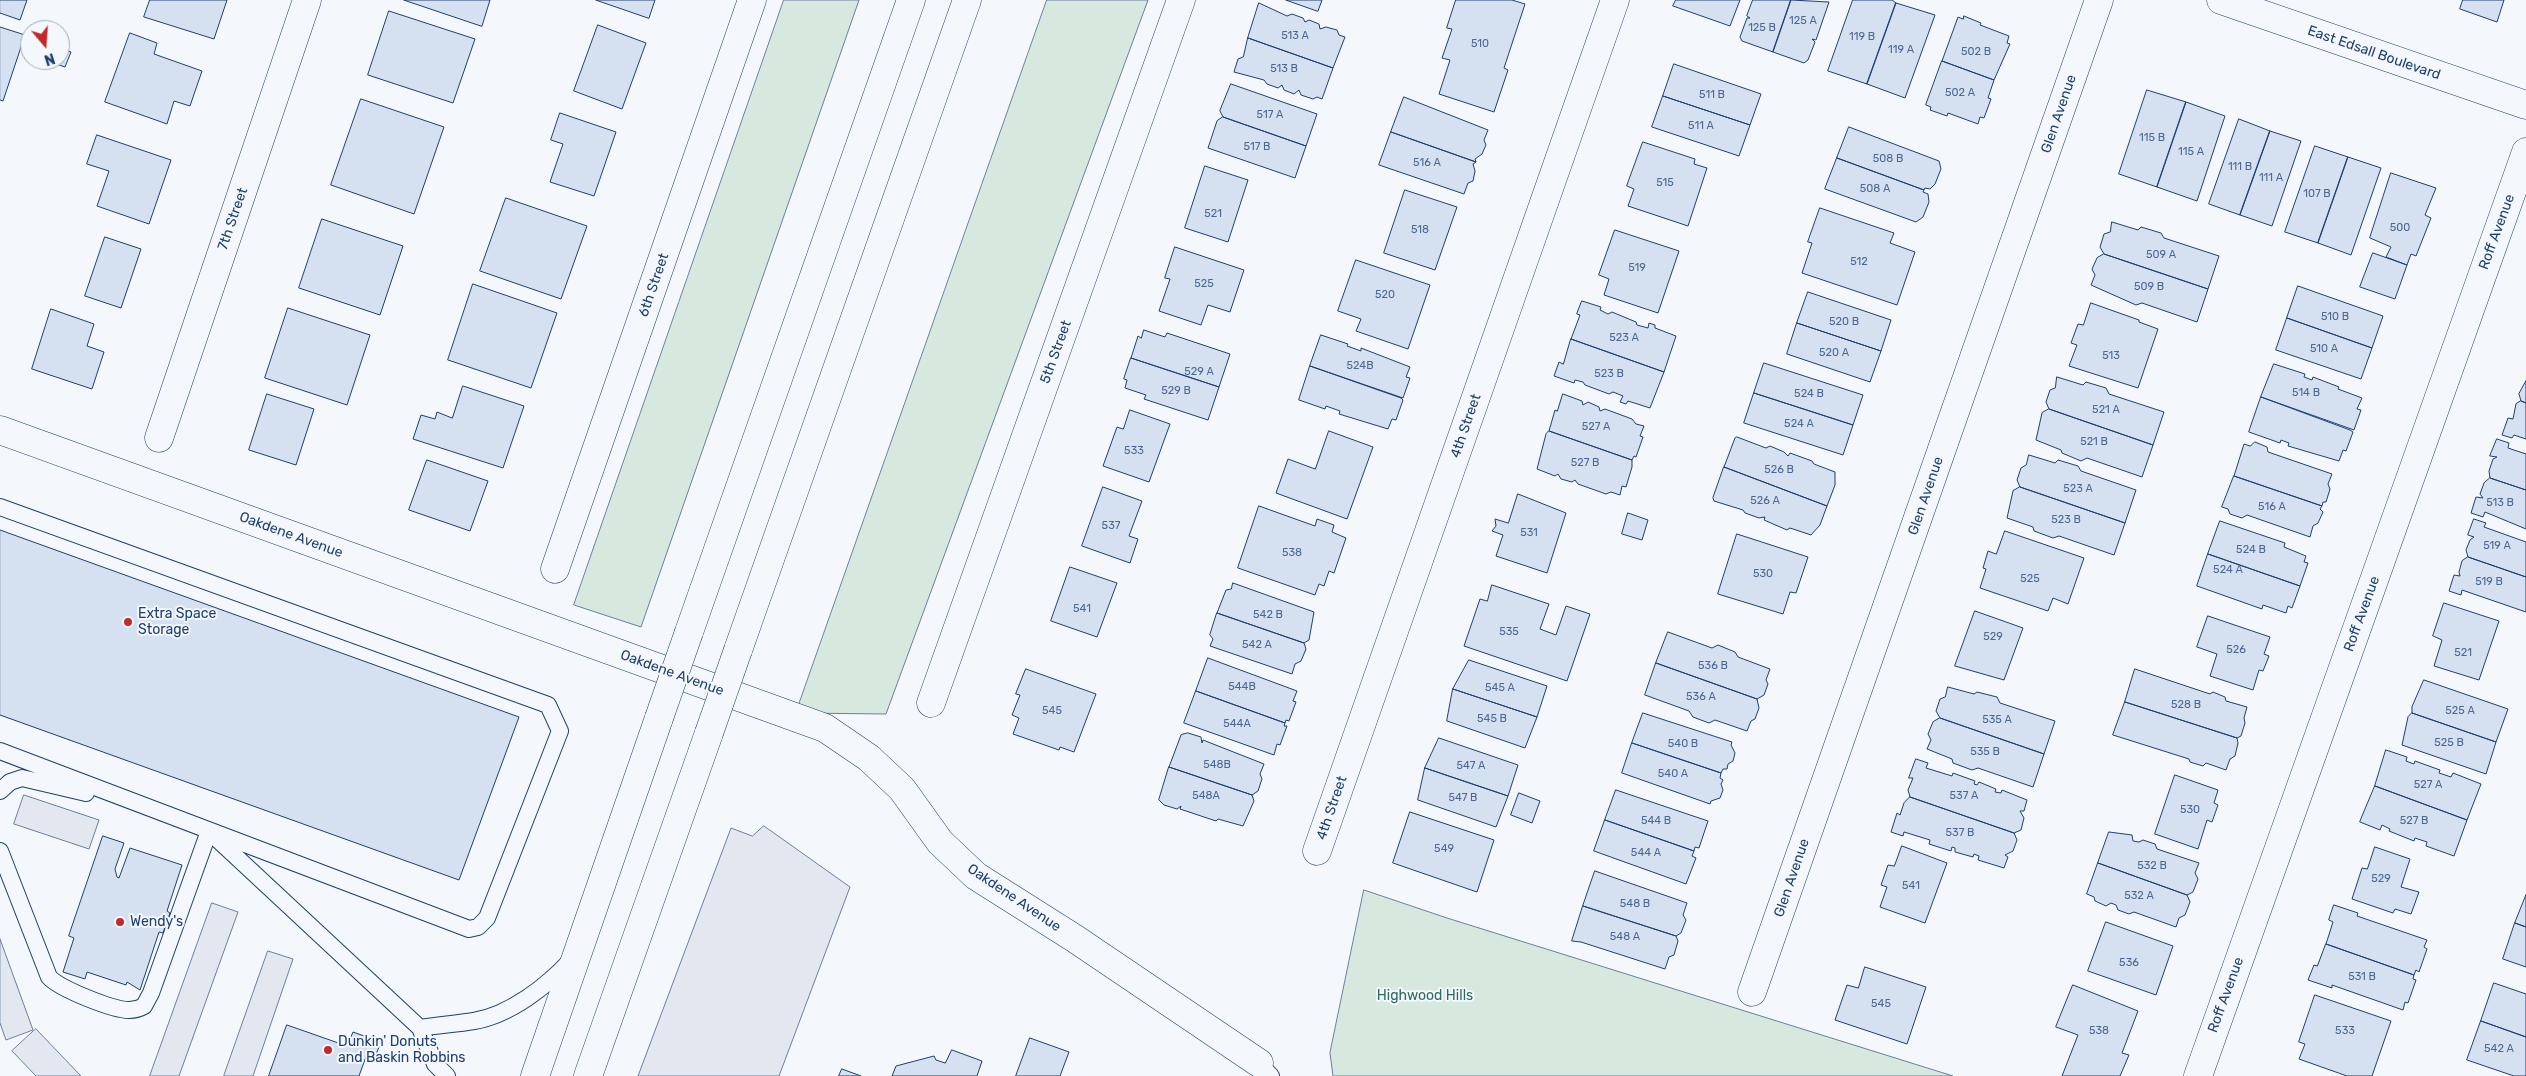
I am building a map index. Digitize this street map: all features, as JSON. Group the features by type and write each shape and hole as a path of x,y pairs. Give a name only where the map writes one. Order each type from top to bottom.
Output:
{"main road":[{"name":"7th Street","path":"159,438 307,0"},
{"name":"6th Street","path":"555,569 752,0"},
{"path":"535,1076 911,0"},
{"path":"588,1076 967,0"},
{"name":"5th Street","path":"931,703 1180,0"},
{"name":"4th Street","path":"1317,851 1615,0"},
{"name":"Glen Avenue","path":"1752,992 2099,0"},
{"name":"East Edsall Boulevard","path":"2221,0 2526,105"},
{"name":"Roff Avenue","path":"2198,1076 2526,152"},
{"name":"Oakdene Avenue","path":"0,430 825,728 870,758 902,789 940,842 976,876 1074,938 1265,1069"}],"lane":[{"path":"0,506 548,705 560,731 487,918 478,927 464,929 0,751"},
{"path":"0,791 10,782 22,778 142,806"},
{"path":"0,851 49,977 67,990 123,1009 134,1010 144,1006 151,993 209,831"},
{"path":"209,831 420,1028 435,1064 447,1076"},
{"path":"420,1028 474,1021 506,1009 536,992 558,974 577,952"}],"green space":[{"path":"784,0 859,0 641,627 574,605"},
{"path":"1047,0 1148,0 886,714 796,713"},
{"name":"Highwood Hills","path":"1364,890 1447,918 1953,1076 1333,1076 1330,1053"}],"shaded area":[{"path":"24,795 99,820 89,849 14,824"},
{"path":"764,826 850,887 779,1076 638,1076 731,828 752,836"},
{"path":"212,903 238,912 179,1076 150,1076"},
{"path":"0,939 33,1030 6,1040 0,1023"},
{"path":"268,951 293,959 253,1076 224,1076"},
{"path":"36,1029 81,1076 36,1076 12,1051"}],"building":[{"path":"0,0 27,0 20,20 0,13"},
{"path":"150,0 227,0 214,39 144,17"},
{"path":"404,0 490,0 482,26"},
{"path":"596,0 655,0 649,18"},
{"path":"1286,0 1322,0 1318,11"},
{"path":"1456,0 1512,0 1525,4 1504,68 1508,70 1494,112 1439,94 1450,60 1442,58 1452,29 1447,28"},
{"path":"1676,0 1740,0 1730,26 1673,6"},
{"path":"1753,0 1791,0 1773,52 1742,41 1740,37 1747,18 1750,18 1747,16"},
{"path":"1791,0 1829,2 1816,40 1812,39 1815,42 1808,60 1804,63 1773,52"},
{"path":"1853,0 1892,0 1896,3 1867,84 1828,71"},
{"path":"2463,0 2504,0 2497,22 2460,9"},
{"path":"1259,3 1287,16 1292,14 1303,18 1305,22 1309,20 1319,24 1320,29 1326,27 1337,30 1339,35 1345,37 1333,68 1248,38"},
{"path":"1896,3 1935,15 1905,98 1867,84"},
{"path":"389,11 475,39 453,103 368,75"},
{"path":"1964,16 1981,23 1980,25 2009,36 2007,43 2010,44 1994,80 1942,61 1958,17 1963,19"},
{"path":"598,25 646,43 622,109 574,91"},
{"path":"0,27 20,33 20,50 3,101 0,100"},
{"path":"130,33 157,43 154,54 202,71 190,106 174,101 167,124 105,102"},
{"path":"1248,38 1333,68 1322,99 1317,97 1313,99 1301,95 1299,90 1294,94 1284,90 1282,85 1278,88 1267,84 1264,80 1234,72 1238,59 1243,57"},
{"path":"1942,61 1994,80 1988,98 1991,99 1984,118 1980,117 1978,124 1948,113 1947,116 1930,110 1931,107 1926,105"},
{"path":"1674,64 1761,94 1750,125 1663,96"},
{"path":"1231,84 1317,114 1306,146 1223,117 1220,111"},
{"path":"2147,90 2186,102 2157,187 2119,174"},
{"path":"1663,96 1750,125 1739,156 1652,127"},
{"path":"1404,97 1488,130 1484,140 1486,145 1482,154 1475,159 1476,162 1391,132"},
{"path":"361,99 444,127 414,214 331,185"},
{"path":"2186,102 2225,116 2197,201 2157,187"},
{"path":"560,113 616,132 594,196 550,182 563,144 551,140"},
{"path":"1223,117 1306,146 1295,178 1208,148 1217,121"},
{"path":"2239,119 2270,131 2240,215 2209,204"},
{"path":"1849,127 1939,161 1941,169 1935,184 1930,189 1925,188 1924,190 1837,158"},
{"path":"2270,131 2301,141 2272,226 2240,215"},
{"path":"1391,132 1476,162 1473,164 1475,171 1473,181 1468,183 1464,194 1379,165"},
{"path":"97,135 171,160 149,224 97,206 109,171 87,164"},
{"path":"1643,142 1695,159 1694,164 1707,168 1688,226 1628,206 1634,189 1627,186"},
{"path":"2315,146 2348,157 2318,243 2285,232"},
{"path":"2348,157 2381,168 2351,255 2318,243"},
{"path":"1837,158 1924,190 1923,192 1928,194 1929,202 1923,217 1916,222 1825,189"},
{"path":"1205,166 1248,180 1228,242 1185,228"},
{"path":"2391,173 2436,188 2425,215 2431,218 2416,256 2411,254 2407,265 2386,257 2391,247 2370,238"},
{"path":"1405,190 1457,207 1435,270 1384,253"},
{"path":"506,198 587,226 561,299 480,271"},
{"path":"1820,208 1894,233 1890,243 1915,252 1897,305 1802,273 1812,243 1808,242"},
{"path":"322,219 403,246 380,315 299,288"},
{"path":"2112,222 2138,230 2141,227 2161,233 2164,238 2219,256 2208,289 2104,254 2100,247 2104,234 2110,232"},
{"path":"1615,230 1679,251 1658,313 1604,295 1609,279 1599,275"},
{"path":"105,237 141,249 121,308 85,296"},
{"path":"1175,247 1244,270 1230,312 1208,305 1201,325 1159,311 1170,279 1165,278"},
{"path":"2373,253 2407,265 2395,299 2360,287"},
{"path":"2104,254 2208,289 2197,322 2142,303 2136,305 2091,285 2095,275 2092,269 2097,258"},
{"path":"1356,260 1430,285 1408,349 1356,331 1361,319 1338,311"},
{"path":"473,284 557,313 531,388 448,360"},
{"path":"2298,286 2383,316 2372,348 2287,318"},
{"path":"1808,292 1891,320 1881,351 1797,323"},
{"path":"1582,301 1601,307 1600,310 1608,314 1612,312 1636,322 1637,325 1648,328 1649,323 1655,325 1655,328 1676,336 1664,372 1571,339 1580,315 1577,314"},
{"path":"2091,303 2139,320 2139,322 2158,329 2138,388 2069,366 2077,345 2071,343 2078,324 2083,325"},
{"path":"288,308 370,335 347,405 265,378"},
{"path":"51,309 94,324 87,346 104,352 92,389 32,369"},
{"path":"2287,318 2372,348 2361,379 2276,350"},
{"path":"1797,323 1881,351 1870,382 1787,354"},
{"path":"1144,330 1165,337 1167,333 1230,354 1219,387 1131,358 1138,336 1141,338"},
{"path":"1321,335 1348,344 1347,346 1361,351 1361,348 1410,367 1406,377 1410,378 1403,398 1310,366"},
{"path":"1571,339 1664,372 1650,408 1628,401 1626,404 1620,402 1623,396 1613,392 1609,394 1585,385 1583,382 1575,380 1574,383 1554,376 1559,362 1563,364"},
{"path":"1131,358 1219,387 1208,420 1144,399 1146,395 1125,388 1127,380 1124,379"},
{"path":"1764,363 1863,395 1853,425 1754,393"},
{"path":"2274,364 2305,374 2304,377 2312,380 2313,377 2339,387 2338,389 2362,398 2357,409 2361,410 2354,430 2261,397"},
{"path":"1310,366 1401,398 1403,400 1396,420 1392,419 1388,429 1339,414 1340,411 1326,406 1325,409 1299,400"},
{"path":"2057,377 2083,385 2086,382 2106,388 2109,394 2164,412 2153,445 2049,409 2046,402 2050,390 2055,388"},
{"path":"2526,381 2526,403 2521,401 2519,394"},
{"path":"463,386 524,406 503,468 413,439 421,415 435,419 437,412 452,418"},
{"path":"1754,393 1853,425 1843,455 1744,423"},
{"path":"267,394 314,409 296,465 249,450"},
{"path":"1563,394 1582,401 1583,405 1588,402 1599,407 1600,411 1605,409 1632,419 1636,424 1644,426 1640,436 1643,437 1636,457 1634,456 1632,460 1549,431 1555,410 1557,411"},
{"path":"2261,397 2353,432 2346,451 2343,450 2339,461 2288,446 2289,443 2281,440 2280,443 2249,432"},
{"path":"2521,401 2526,403 2526,439 2514,435 2512,438 2502,435 2508,418 2513,419 2516,404"},
{"path":"2049,409 2153,445 2142,477 2087,458 2081,461 2062,453 2061,450 2036,440 2042,413"},
{"path":"1130,410 1170,424 1149,482 1103,466 1117,427 1123,429"},
{"path":"1329,431 1373,447 1347,519 1276,493 1288,459 1315,469"},
{"path":"1549,431 1632,460 1632,467 1626,487 1622,486 1620,495 1611,492 1606,494 1578,484 1575,480 1572,482 1561,479 1558,474 1555,476 1537,469 1546,434"},
{"path":"1737,437 1766,448 1770,446 1784,452 1788,456 1790,453 1835,472 1835,485 1827,506 1724,467"},
{"path":"2497,439 2509,443 2508,448 2526,454 2526,490 2490,478 2489,471 2493,459 2497,457 2490,456"},
{"path":"2255,442 2267,447 2268,452 2332,474 2328,484 2330,489 2326,502 2323,502 2322,506 2234,476 2244,444 2250,446"},
{"path":"2029,455 2055,463 2058,460 2078,466 2081,471 2136,490 2125,523 2020,487 2017,480 2021,468 2026,465"},
{"path":"427,460 488,481 470,531 409,510"},
{"path":"1724,467 1827,506 1820,525 1811,535 1790,528 1787,530 1764,520 1765,517 1759,518 1745,513 1743,510 1714,501 1713,498"},
{"path":"2234,476 2322,506 2320,509 2323,512 2318,523 2313,526 2310,537 2247,515 2242,518 2230,514 2228,509 2222,507"},
{"path":"2490,478 2526,490 2526,529 2485,512 2483,517 2471,513 2476,497 2483,498 2480,494 2484,483"},
{"path":"1103,487 1142,501 1129,536 1138,539 1130,563 1082,546"},
{"path":"2020,487 2125,523 2114,555 2059,536 2053,538 2034,531 2033,527 2007,518 2013,491"},
{"path":"1518,494 1566,513 1547,573 1496,556 1503,535 1492,531 1496,526 1495,519 1508,523"},
{"path":"1259,506 1315,526 1317,519 1334,525 1332,532 1346,538 1334,573 1329,571 1324,586 1319,584 1315,595 1238,568"},
{"path":"1628,513 1648,520 1642,540 1622,534"},
{"path":"2474,519 2486,523 2484,527 2526,542 2526,577 2468,557 2466,550 2470,540 2474,537 2468,535"},
{"path":"2220,521 2285,543 2284,547 2306,556 2304,562 2308,563 2300,586 2208,554"},
{"name":"Extra Space Storage","path":"0,530 519,717 459,880 0,715"},
{"path":"2005,531 2084,558 2068,604 2053,598 2048,611 1980,588 1986,569 1983,568 1988,551 1996,554"},
{"path":"1737,534 1808,557 1796,593 1790,592 1783,614 1718,594"},
{"path":"2208,554 2300,586 2292,608 2288,606 2286,613 2263,605 2262,609 2197,586"},
{"path":"2468,557 2526,577 2526,612 2462,590 2461,595 2449,591 2454,575 2460,576 2459,572 2462,561"},
{"path":"1070,567 1117,583 1097,637 1051,621"},
{"path":"1233,583 1314,612 1309,640 1304,643 1217,613 1226,590 1231,589"},
{"path":"1492,585 1549,604 1540,629 1556,635 1566,606 1590,614 1567,681 1464,646 1480,599 1487,601"},
{"path":"2444,603 2499,621 2479,680 2434,666 2442,640 2433,636"},
{"path":"1975,611 2023,628 2004,680 1955,666"},
{"path":"1217,613 1304,643 1306,649 1301,661 1295,664 1292,674 1210,646 1213,639 1210,635"},
{"path":"2208,616 2270,637 2264,654 2269,656 2263,671 2259,670 2253,690 2210,676 2217,654 2197,647"},
{"path":"1668,632 1712,648 1718,645 1735,652 1738,657 1770,669 1764,695 1757,699 1656,663"},
{"path":"1208,658 1297,691 1293,701 1296,702 1289,721 1286,720 1285,723 1196,691"},
{"path":"1469,660 1547,686 1537,717 1453,689"},
{"path":"1656,663 1757,699 1759,708 1755,719 1751,721 1747,731 1715,720 1709,723 1693,717 1689,711 1645,695"},
{"path":"1026,669 1096,694 1074,752 1060,747 1059,750 1013,734 1019,718 1012,715 1020,695 1016,694"},
{"path":"2135,669 2210,694 2213,692 2225,697 2226,701 2247,707 2241,736 2237,738 2125,702"},
{"path":"2424,680 2508,709 2496,742 2412,713 2412,707"},
{"path":"1948,687 1974,694 1977,692 1997,697 2000,703 2055,721 2044,754 1940,718 1936,711 1940,699 1945,697"},
{"path":"1453,689 1537,717 1525,748 1447,721"},
{"path":"1196,691 1285,723 1284,726 1287,726 1280,745 1277,744 1274,755 1184,723"},
{"path":"2125,702 2237,738 2238,743 2235,756 2230,759 2226,770 2206,763 2203,766 2190,762 2189,759 2113,735"},
{"path":"1643,713 1732,742 1731,745 1735,753 1733,761 1721,773 1632,743"},
{"path":"2412,713 2496,742 2486,774 2402,745 2408,717"},
{"path":"1940,718 2044,754 2033,787 1978,768 1972,770 1953,763 1952,759 1927,749 1931,740 1928,734 1933,722"},
{"path":"1188,733 1201,737 1202,743 1203,740 1264,764 1260,774 1262,779 1258,791 1252,795 1169,767 1181,735"},
{"path":"1439,738 1518,765 1508,796 1425,768"},
{"path":"1632,743 1721,773 1720,778 1723,780 1721,784 1723,790 1720,798 1711,801 1710,804 1622,773"},
{"path":"2386,750 2407,757 2406,761 2414,764 2415,761 2440,770 2439,773 2451,777 2453,773 2481,784 2467,820 2375,786"},
{"path":"1916,759 1928,763 1926,768 1952,776 1953,773 1975,781 1974,784 1977,785 1979,782 1996,789 1995,792 2001,793 2002,790 2027,800 2024,811 2020,811 2024,818 2021,830 2014,833 1910,797 1908,790 1913,778 1909,778"},
{"path":"1169,767 1252,795 1254,801 1243,826 1218,819 1216,821 1180,809 1181,806 1177,809 1164,805 1159,800"},
{"path":"1425,768 1508,796 1496,827 1418,800"},
{"path":"2175,775 2218,790 2214,803 2218,805 2212,822 2207,820 2198,849 2155,834"},
{"path":"2375,786 2467,820 2454,856 2426,846 2427,842 2415,838 2414,841 2389,831 2390,829 2382,825 2380,830 2360,822"},
{"path":"1616,790 1708,821 1699,848 1695,847 1694,851 1605,820"},
{"path":"1519,793 1540,801 1532,823 1511,815"},
{"path":"1910,797 2014,833 2017,840 2013,851 2005,855 2008,857 2004,868 1978,860 1979,856 1974,854 1973,857 1955,852 1955,848 1952,847 1951,851 1929,844 1930,840 1904,832 1903,836 1891,832 1897,813 1900,815 1904,803"},
{"path":"1410,812 1494,840 1477,892 1393,863"},
{"path":"1605,820 1694,851 1692,856 1696,858 1686,884 1594,851"},
{"path":"2109,832 2132,835 2133,841 2139,842 2143,840 2155,844 2157,849 2199,863 2195,873 2198,879 2193,892 2187,895 2098,863"},
{"name":"Wendy's","path":"103,836 124,843 115,869 119,878 130,848 182,865 167,911 170,913 163,933 159,932 140,990 127,982 126,985 87,972 85,979 63,972 74,938 69,936"},
{"path":"1902,846 1947,863 1925,923 1880,907 1887,887 1881,885 1888,865 1894,866"},
{"path":"2375,847 2410,859 2401,887 2419,892 2411,914 2395,909 2393,913 2352,899 2362,868 2367,869"},
{"path":"2098,863 2187,895 2190,902 2185,915 2179,918 2176,927 2134,912 2129,914 2118,910 2116,905 2111,903 2106,906 2095,901 2094,897 2087,894"},
{"path":"1595,871 1687,903 1683,915 1686,920 1681,933 1676,936 1583,906"},
{"path":"2526,895 2526,927 2515,923"},
{"path":"2334,905 2358,913 2357,916 2427,940 2424,947 2427,949 2419,972 2416,970 2414,975 2326,944 2333,922 2329,920"},
{"path":"1583,906 1676,936 1678,941 1674,955 1669,957 1665,969 1581,942 1572,941"},
{"path":"2106,922 2173,946 2156,995 2088,971"},
{"path":"2515,923 2526,927 2526,967 2503,959"},
{"path":"2326,944 2414,975 2413,979 2416,980 2408,1003 2405,1002 2403,1010 2332,985 2332,988 2308,980 2314,965 2317,966"},
{"path":"1865,967 1926,987 1907,1044 1835,1020 1847,985 1858,988"},
{"path":"2494,983 2526,994 2526,1037 2481,1021"},
{"path":"2073,985 2138,1011 2122,1053 2129,1055 2120,1076 2062,1076 2078,1035 2056,1027"},
{"path":"2315,995 2391,1021 2372,1076 2347,1076 2299,1059 2305,1044 2299,1042"},
{"path":"2481,1021 2526,1037 2526,1076 2514,1076 2467,1060"},
{"name":"Dunkin' Donuts and Baskin Robbins","path":"287,1025 347,1046 353,1032 381,1042 375,1057 367,1054 359,1076 269,1076"},
{"path":"1030,1038 1069,1052 1060,1076 1016,1076"},
{"path":"952,1050 982,1061 977,1076 892,1076 896,1066 934,1056 936,1060 945,1063"},
{"path":"842,1069 861,1076 839,1076"}],"place":[{"name":"Extra Space Storage","path":"128,622"},
{"name":"Wendy's","path":"120,922"},
{"name":"Dunkin' Donuts and Baskin Robbins","path":"328,1050"}]}
